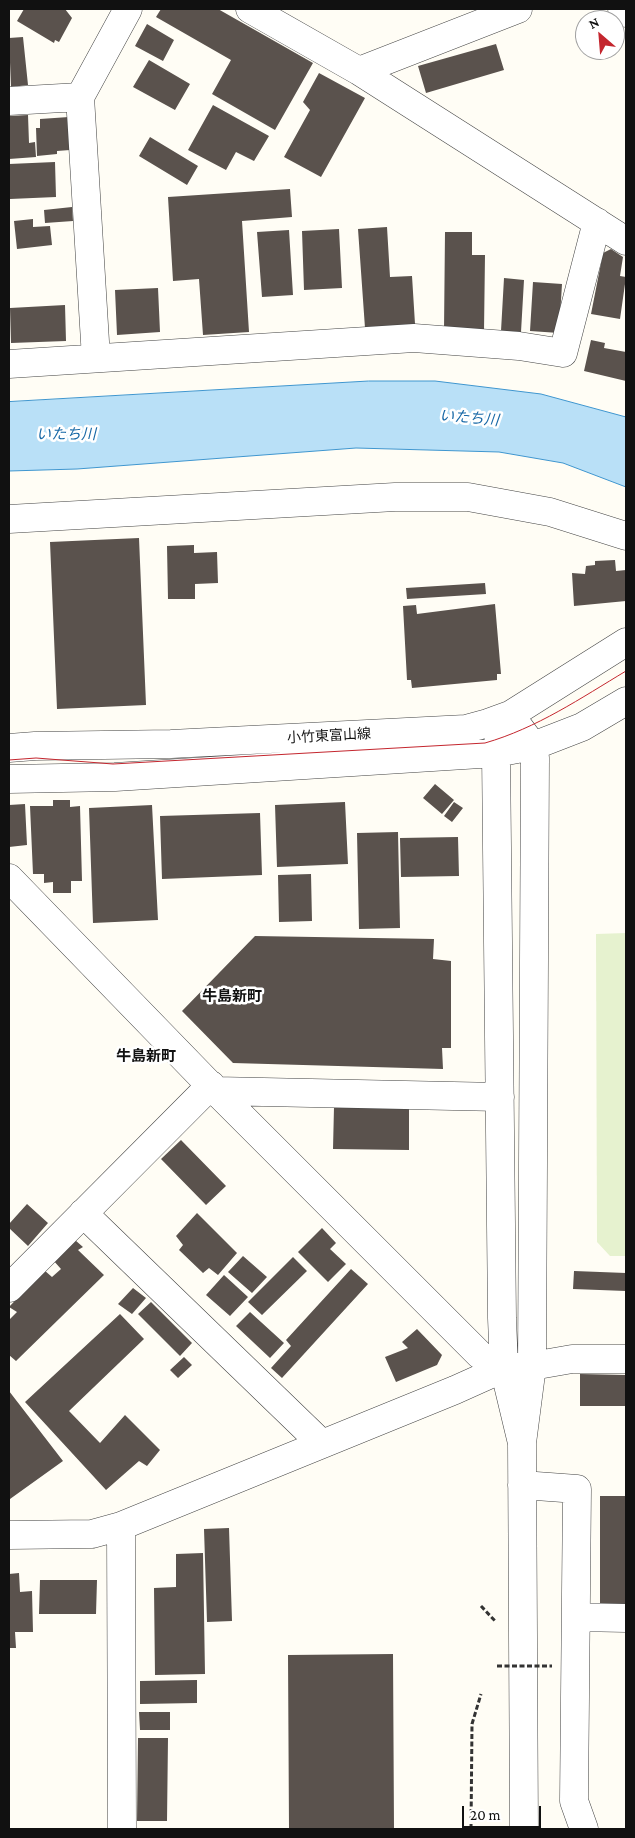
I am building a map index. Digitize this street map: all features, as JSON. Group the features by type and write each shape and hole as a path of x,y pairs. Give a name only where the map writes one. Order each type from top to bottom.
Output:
{"street":[{"path":"96,358 80,97 128,9"},
{"path":"250,9 360,71 626,241"},
{"path":"360,71 518,9"},
{"path":"622,9 626,13"},
{"path":"9,101 80,97"},
{"path":"9,364 414,338 519,346 563,353 597,222"},
{"path":"9,519 395,497 468,497 550,512 626,536"},
{"name":"小竹東富山線","path":"9,748 171,744 466,729 510,715 626,642"},
{"name":"小竹東富山線","path":"9,779 115,777 496,753 533,746 582,727 626,700"},
{"path":"522,1443 504,1368 496,753 499,739 510,715 533,746 535,758 532,1366 522,1443 524,1829"},
{"path":"13,890 214,1088 480,1355 504,1368"},
{"path":"9,1288 83,1213 214,1088 500,1097"},
{"path":"83,1213 322,1444"},
{"path":"9,1536 92,1534 121,1526 455,1390 504,1368 532,1366 572,1359 626,1359"},
{"path":"522,1485 577,1489 574,1800 584,1829"},
{"path":"121,1526 122,1829"},
{"path":"576,1617 626,1618"}],"path":[{"path":"481,1606 497,1622"},
{"path":"497,1666 552,1666"},
{"path":"471,1829 472,1724 481,1694"}],"green space":[{"path":"626,933 626,1256 610,1256 597,1242 596,934"}],"water":[{"name":"いたち川","path":"369,381 435,381 541,394 626,417 626,487 563,463 499,452 356,448 77,469 9,471 9,402"}],"building":[{"path":"24,9 65,9 72,18 59,42 55,40 54,43 17,21"},
{"path":"161,9 218,9 313,63 275,130 212,94 231,60 156,17"},
{"path":"147,24 174,40 163,61 135,46"},
{"path":"23,37 28,85 11,87 9,38"},
{"path":"496,44 504,70 426,93 418,66"},
{"path":"149,60 190,84 175,110 133,87"},
{"path":"319,73 365,98 321,177 284,157 310,110 303,102"},
{"path":"213,105 269,136 254,161 236,152 226,170 188,150"},
{"path":"28,115 29,143 35,142 36,157 9,159 9,116"},
{"path":"69,117 70,150 57,151 57,154 37,156 36,128 40,128 40,119"},
{"path":"150,137 198,166 187,185 139,156"},
{"path":"55,162 56,197 10,199 9,164"},
{"path":"290,189 292,217 242,221 249,332 203,335 199,279 173,281 168,197"},
{"path":"72,207 73,221 45,223 44,210"},
{"path":"33,219 33,227 50,226 52,245 17,249 14,221"},
{"path":"387,227 390,277 412,276 415,324 365,328 358,229"},
{"path":"339,229 342,288 304,290 302,231"},
{"path":"289,230 293,295 262,297 257,232"},
{"path":"445,232 472,232 472,255 485,255 484,331 444,330"},
{"path":"611,249 623,257 620,276 626,277 620,319 591,314 603,253"},
{"path":"504,278 524,280 521,332 501,331"},
{"path":"533,282 562,284 559,333 530,331"},
{"path":"158,288 160,332 117,335 115,290"},
{"path":"65,305 66,341 11,343 10,308"},
{"path":"591,340 605,343 604,348 626,352 626,381 584,371"},
{"path":"139,538 146,705 57,709 50,542"},
{"path":"194,545 194,553 217,552 218,583 195,584 195,599 168,599 167,546"},
{"path":"615,560 616,571 626,570 626,601 574,606 572,573 585,574 586,566 595,565 595,561"},
{"path":"485,583 486,594 407,599 406,588"},
{"path":"495,604 501,674 497,674 497,680 412,688 411,680 407,680 403,606 416,605 417,614"},
{"path":"435,784 454,800 442,814 423,798"},
{"path":"53,800 70,800 70,807 80,806 82,881 71,881 71,893 53,893 53,882 44,883 44,874 33,874 30,806 53,806"},
{"path":"345,802 348,864 277,867 275,805"},
{"path":"454,802 463,808 452,822 444,816"},
{"path":"25,804 27,845 9,847 9,805"},
{"path":"152,805 158,920 93,923 89,808"},
{"path":"260,813 262,875 162,879 160,816"},
{"path":"398,832 400,928 359,929 357,833"},
{"path":"458,837 459,876 401,877 400,838"},
{"path":"311,874 312,921 279,922 278,875"},
{"path":"255,936 434,939 433,959 451,961 451,1048 442,1048 443,1069 233,1063 182,1011"},
{"path":"334,1107 409,1108 409,1150 333,1149"},
{"path":"181,1140 226,1186 206,1205 161,1159"},
{"path":"27,1204 48,1223 28,1246 9,1228 9,1224"},
{"path":"197,1213 237,1253 218,1275 209,1268 203,1273 179,1250 183,1245 176,1236"},
{"path":"322,1228 336,1243 330,1249 346,1264 328,1282 298,1252"},
{"path":"75,1240 83,1247 78,1250 104,1275 16,1361 9,1355 9,1320 17,1312 9,1307 44,1270 52,1277 61,1269 53,1260"},
{"path":"243,1256 267,1277 252,1293 228,1272"},
{"path":"293,1257 307,1271 262,1315 248,1302"},
{"path":"351,1269 368,1284 282,1378 271,1368 291,1346 286,1340"},
{"path":"574,1271 626,1273 626,1291 573,1289"},
{"path":"224,1275 248,1297 230,1316 206,1295"},
{"path":"133,1288 146,1298 132,1314 118,1304"},
{"path":"151,1302 192,1343 180,1356 138,1314"},
{"path":"250,1312 284,1343 270,1358 236,1326"},
{"path":"120,1314 144,1339 69,1411 100,1443 125,1415 160,1450 147,1466 139,1461 106,1490 25,1402"},
{"path":"417,1329 442,1355 437,1365 396,1382 385,1357 408,1348 402,1342"},
{"path":"184,1357 192,1365 178,1378 170,1370"},
{"path":"580,1374 626,1375 626,1406 580,1406"},
{"path":"9,1391 63,1461 10,1499 9,1498"},
{"path":"600,1496 626,1496 626,1608 600,1608"},
{"path":"229,1528 232,1621 207,1622 204,1529"},
{"path":"203,1553 205,1674 155,1675 154,1588 176,1587 176,1554"},
{"path":"19,1573 20,1592 32,1591 33,1632 15,1632 16,1648 9,1648 9,1574"},
{"path":"40,1580 97,1580 96,1614 39,1614"},
{"path":"393,1654 394,1829 289,1829 288,1655"},
{"path":"197,1680 197,1703 140,1704 140,1681"},
{"path":"139,1712 170,1712 170,1730 140,1730"},
{"path":"138,1738 168,1738 167,1821 137,1821"}],"tram line":[{"path":"9,760 36,758 113,764 485,743 541,721 626,671"}],"district":[{"name":"牛島新町","path":"232,996"},
{"name":"牛島新町","path":"146,1056"}]}
